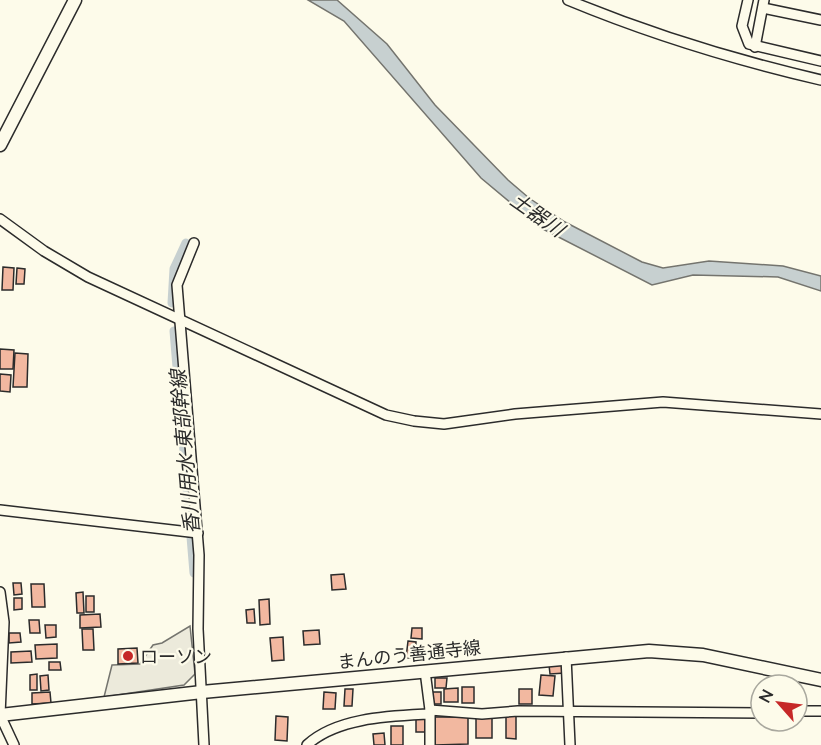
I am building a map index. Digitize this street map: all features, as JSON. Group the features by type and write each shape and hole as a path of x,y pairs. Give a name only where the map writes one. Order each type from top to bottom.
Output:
{"main road":[{"path":"0,145 75,0"},
{"name":"まんのう善通寺線","path":"0,716 202,692 649,651 703,655 821,680"}],"street":[{"path":"568,0 678,41 765,67 821,80"},
{"path":"748,0 743,33 749,44 821,61"},
{"path":"755,47 764,4 821,20"},
{"path":"0,220 0,231"},
{"path":"0,220 44,251 88,277 386,414 414,422 444,424 561,409 663,402 821,414"},
{"path":"194,243 177,285 198,533 198,629 204,745"},
{"path":"0,510 198,533"},
{"path":"0,592 4,622 0,716 14,745"},
{"path":"566,657 570,745"},
{"path":"425,671 430,712 430,745"},
{"path":"308,745 324,733 350,724 430,712 482,714 518,711 749,713"}],"shaded area":[{"path":"190,626 195,674 184,685 104,697 112,665 140,664 153,645 162,643"}],"water":[{"name":"土器川","path":"308,0 337,0 387,44 435,105 508,180 529,198 565,222 642,262 663,268 709,261 783,266 821,276 821,291 778,277 693,275 652,285 541,228 481,178 344,21"}],"building":[{"path":"3,267 14,268 13,290 2,290"},
{"path":"17,268 25,269 24,284 16,284"},
{"path":"0,349 14,350 13,369 0,369"},
{"path":"15,353 28,354 27,387 13,387"},
{"path":"0,374 11,375 10,392 0,391"},
{"path":"344,574 346,589 332,590 331,575"},
{"path":"13,583 21,583 22,594 14,595"},
{"path":"31,584 44,584 45,607 32,607"},
{"path":"83,592 84,613 77,613 76,593"},
{"path":"86,596 94,596 94,612 86,612"},
{"path":"14,598 22,598 22,609 14,610"},
{"path":"269,599 270,624 260,625 259,600"},
{"path":"254,609 255,623 247,623 246,610"},
{"path":"100,614 101,627 80,628 80,615"},
{"path":"29,620 39,620 40,633 30,633"},
{"path":"45,625 56,625 56,637 46,638"},
{"path":"412,628 422,628 422,639 411,638"},
{"path":"82,629 93,629 94,650 83,650"},
{"path":"319,630 320,644 304,645 303,631"},
{"path":"9,633 20,633 21,642 9,643"},
{"path":"283,637 284,660 272,661 270,638"},
{"path":"408,641 416,642 415,658 406,658"},
{"path":"57,644 57,658 36,659 35,645"},
{"name":"ローソン","path":"137,648 138,663 118,664 118,649"},
{"path":"31,651 32,662 11,663 11,652"},
{"path":"49,662 60,662 61,670 49,670"},
{"path":"564,664 565,673 550,674 549,665"},
{"path":"37,674 37,690 30,690 30,675"},
{"path":"48,675 49,690 41,691 40,676"},
{"path":"541,675 555,676 553,696 539,695"},
{"path":"435,678 447,678 446,688 435,688"},
{"path":"462,687 474,687 474,703 462,703"},
{"path":"458,688 458,702 444,702 444,689"},
{"path":"345,689 353,689 352,706 344,706"},
{"path":"519,689 532,689 532,704 519,704"},
{"path":"50,692 51,703 32,704 32,693"},
{"path":"324,692 336,693 335,709 323,709"},
{"path":"430,692 441,692 441,704 430,704"},
{"path":"276,716 288,717 287,741 275,740"},
{"path":"506,716 516,716 516,739 506,738"},
{"path":"416,717 426,717 426,732 416,732"},
{"path":"435,717 468,717 468,744 435,745"},
{"path":"476,717 492,718 492,738 476,738"},
{"path":"391,726 403,726 403,745 391,745"},
{"path":"384,733 385,745 374,745 373,734"}],"waterway":[{"name":"香川用水 東部幹線","path":"172,303 174,269 186,243"},
{"name":"香川用水 東部幹線","path":"174,331 194,573"}],"place":[{"name":"ローソン","path":"128,656"}]}
